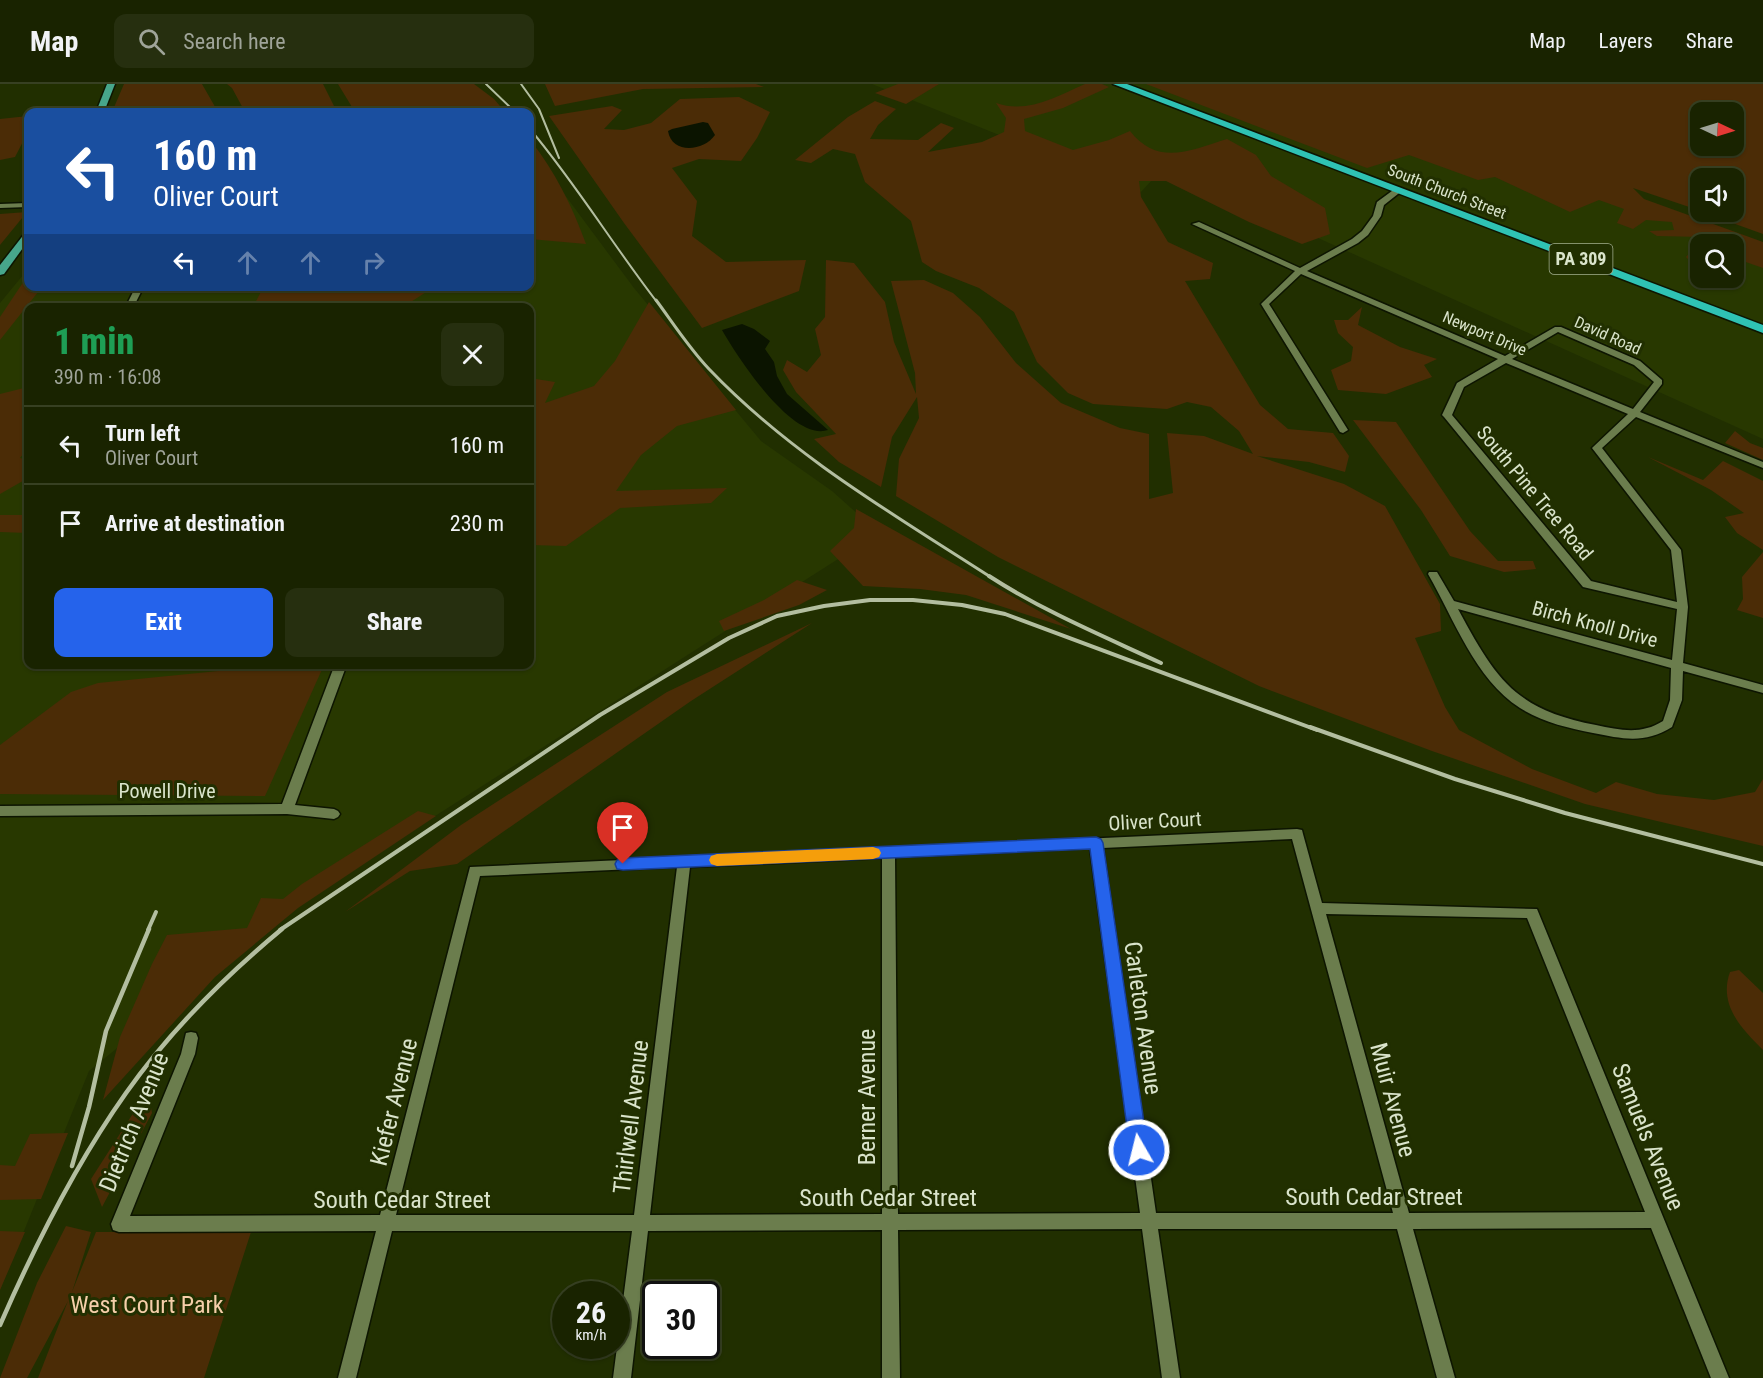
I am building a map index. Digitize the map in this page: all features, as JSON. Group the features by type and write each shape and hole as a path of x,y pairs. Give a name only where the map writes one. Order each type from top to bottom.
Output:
{"highway":[{"name":"South Church Street","path":"1118,84 1763,329"}],"main road":[{"path":"102,108 111,84"},
{"path":"0,272 24,240"}],"street":[{"path":"1343,430 1265,304 1300,271 1360,237 1377,216 1380,204 1399,190"},
{"path":"0,206 24,205"},
{"name":"Newport Drive","path":"1196,224 1300,271 1634,413 1763,465"},
{"name":"David Road","path":"1506,358 1558,329 1637,363 1659,382 1634,413"},
{"name":"South Pine Tree Road","path":"1506,358 1460,384 1447,415 1587,584 1683,607"},
{"path":"1433,574 1484,664 1501,687 1522,705 1544,716 1571,725 1614,734 1645,736 1657,732 1668,724 1676,700 1683,607 1676,550 1597,448 1634,413"},
{"name":"Birch Knoll Drive","path":"1452,604 1763,689"},
{"path":"287,809 338,669"},
{"name":"Powell Drive","path":"0,811 287,809 334,814"},
{"name":"Oliver Court","path":"475,871 1297,834"},
{"name":"Muir Avenue","path":"1297,834 1446,1378"},
{"name":"Carleton Avenue","path":"1096,843 1171,1378"},
{"name":"Berner Avenue","path":"888,852 891,1378"},
{"name":"Thirlwell Avenue","path":"622,1378 684,861"},
{"name":"Kiefer Avenue","path":"347,1378 475,871"},
{"name":"Samuels Avenue","path":"1318,908 1532,913 1720,1378"},
{"name":"Dietrich Avenue","path":"119,1224 188,1054 191,1038"},
{"name":"South Cedar Street","path":"119,1224 1656,1220"}],"shaded area":[{"path":"872,84 1301,84 1706,234 1690,234 1690,288 1744,288 1744,249 1763,256 1763,439 1163,168 1141,192"},
{"path":"703,122 708,123 715,135 704,144 689,148 682,147 671,139 668,131"},
{"path":"534,153 634,288 761,441 832,491 879,533 283,913 89,1071 0,1290 0,303 24,274 24,291 534,291"},
{"path":"742,324 754,329 770,341 765,349 774,362 777,376 787,394 828,430 814,430 798,423 767,394 722,330"}],"green space":[{"path":"124,84 202,84 216,108 114,108"},
{"path":"227,84 323,84 335,108 243,108 232,88"},
{"path":"338,84 474,84 502,108 353,108"},
{"path":"545,84 756,84 764,87 643,89 555,106"},
{"path":"898,84 939,84 906,104 875,93"},
{"path":"1085,84 1102,84 1109,87 1063,108 1024,119 1025,131 1073,150 1109,140 1130,131 1152,149 1176,153 1227,139 1256,155 1271,176 1325,208 1330,234 1302,244 1249,222 1166,181 1139,181 1141,197 1168,242 1213,263 1210,279 1185,281 1260,405 1288,429 1333,433 1349,456 1345,472 1309,462 1257,456 1344,484 1385,506 1440,604 1441,631 1415,638 1445,707 1459,730 1532,769 1596,793 1616,782 1657,794 1714,800 1755,792 1763,779 1763,846 1585,804 1432,751 1259,686 998,557 896,496 899,459 919,418 917,397 892,437 881,487 839,462 814,439 836,434 796,392 783,370 787,360 807,372 821,355 815,329 825,317 826,260 854,263 885,302 894,342 916,394 915,373 891,281 924,280 953,293 980,317 1016,363 1061,403 1120,428 1149,434 1149,499 1173,493 1167,433 1204,436 1253,454 1239,431 1211,407 1187,402 1167,409 1093,404 1068,393 1037,362 1014,312 979,288 936,271 922,262 911,221 865,182 855,154 833,149 811,163 795,160 848,117 875,101 896,109 878,125 870,139 918,140 941,123 954,128 928,152 982,142 1004,132 1006,118 996,103 1008,106 1030,105 1052,99"},
{"path":"1146,84 1763,84 1763,234 1730,222 1744,222 1744,168 1690,168 1690,207 1633,188 1644,199 1690,216 1690,222 1708,222 1741,234 1657,236 1649,231 1674,230 1672,222 1646,220 1633,229 1617,223 1624,209 1599,200 1570,212 1495,177 1478,180 1409,155 1367,168"},
{"path":"739,97 770,112 757,138 741,161 699,159 672,168 697,201 692,236 726,262 806,260 799,291 702,328 624,223 549,116 612,106 622,110 604,129 624,130 651,123 680,99"},
{"path":"24,116 24,140 15,157 0,160 0,119"},
{"path":"534,146 562,189 586,244 534,239"},
{"path":"24,212 24,216 0,245 0,214"},
{"path":"1744,235 1763,242 1763,268 1744,261"},
{"path":"24,281 24,291 39,291 29,303 24,303 24,310 0,340 0,317"},
{"path":"261,291 428,291 409,303 255,303"},
{"path":"649,302 736,410 677,426 641,455 616,491 727,488 711,503 620,508 566,546 534,545 534,381 555,382 545,403 594,386 615,361"},
{"path":"1362,307 1358,325 1400,347 1437,359 1424,365 1432,377 1386,394 1338,390 1331,370 1351,361 1353,347 1338,333 1334,320 1348,320"},
{"path":"24,388 24,453 20,458 24,459 24,480 0,494 0,394"},
{"path":"1353,420 1396,422 1470,531 1498,561 1533,561 1536,569 1504,572 1450,556 1421,510"},
{"path":"1735,431 1750,443 1763,448 1763,460 1725,443"},
{"path":"1648,457 1703,480 1723,461 1763,481 1763,550 1737,533 1725,517 1744,513 1711,490"},
{"path":"856,509 1071,629 966,595 920,589 863,586 830,551 854,528"},
{"path":"0,515 24,515 24,533 0,532"},
{"path":"1763,552 1763,618 1737,610 1743,599 1742,577"},
{"path":"797,580 827,590 799,605 724,631 719,621 764,600"},
{"path":"812,623 691,701 457,864 410,871 345,912 461,825 667,692"},
{"path":"240,669 322,669 265,796 0,794 0,745 71,692 98,683"},
{"path":"418,811 436,816 298,908 215,977 103,1100 120,1037 167,935 247,928 261,898 283,899 302,884"},
{"path":"1739,970 1763,993 1763,1050 1740,1025 1730,1006 1727,984 1730,972"},
{"path":"148,1090 152,1113 102,1207 91,1179"},
{"path":"68,1133 41,1199 0,1200 0,1165 15,1166 30,1134"},
{"name":"West Court Park","path":"66,1226 91,1232 72,1292 96,1232 251,1232 204,1378 38,1378 68,1301 27,1378 0,1378 37,1283"},
{"path":"0,1231 25,1232 0,1290"}],"railway":[{"path":"486,84 511,108"},
{"path":"521,84 539,109 559,158"},
{"path":"534,134 657,302"},
{"path":"656,300 709,369 774,429 844,482 992,578"},
{"path":"989,576 1052,612 1161,663"},
{"path":"280,930 600,715 729,638 777,616 824,606 870,600 913,600 962,605 1005,614 1317,730"},
{"path":"1310,727 1455,779 1565,813 1763,864"},
{"path":"148,930 156,912"},
{"path":"72,1166 89,1107 106,1031 149,929"},
{"path":"0,1325 57,1206 107,1120 126,1093 179,1027 239,966 282,929"}],"slow traffic":[{"path":"717,860 873,853"}],"route":[{"path":"623,864 1096,843 1139,1150"}]}
